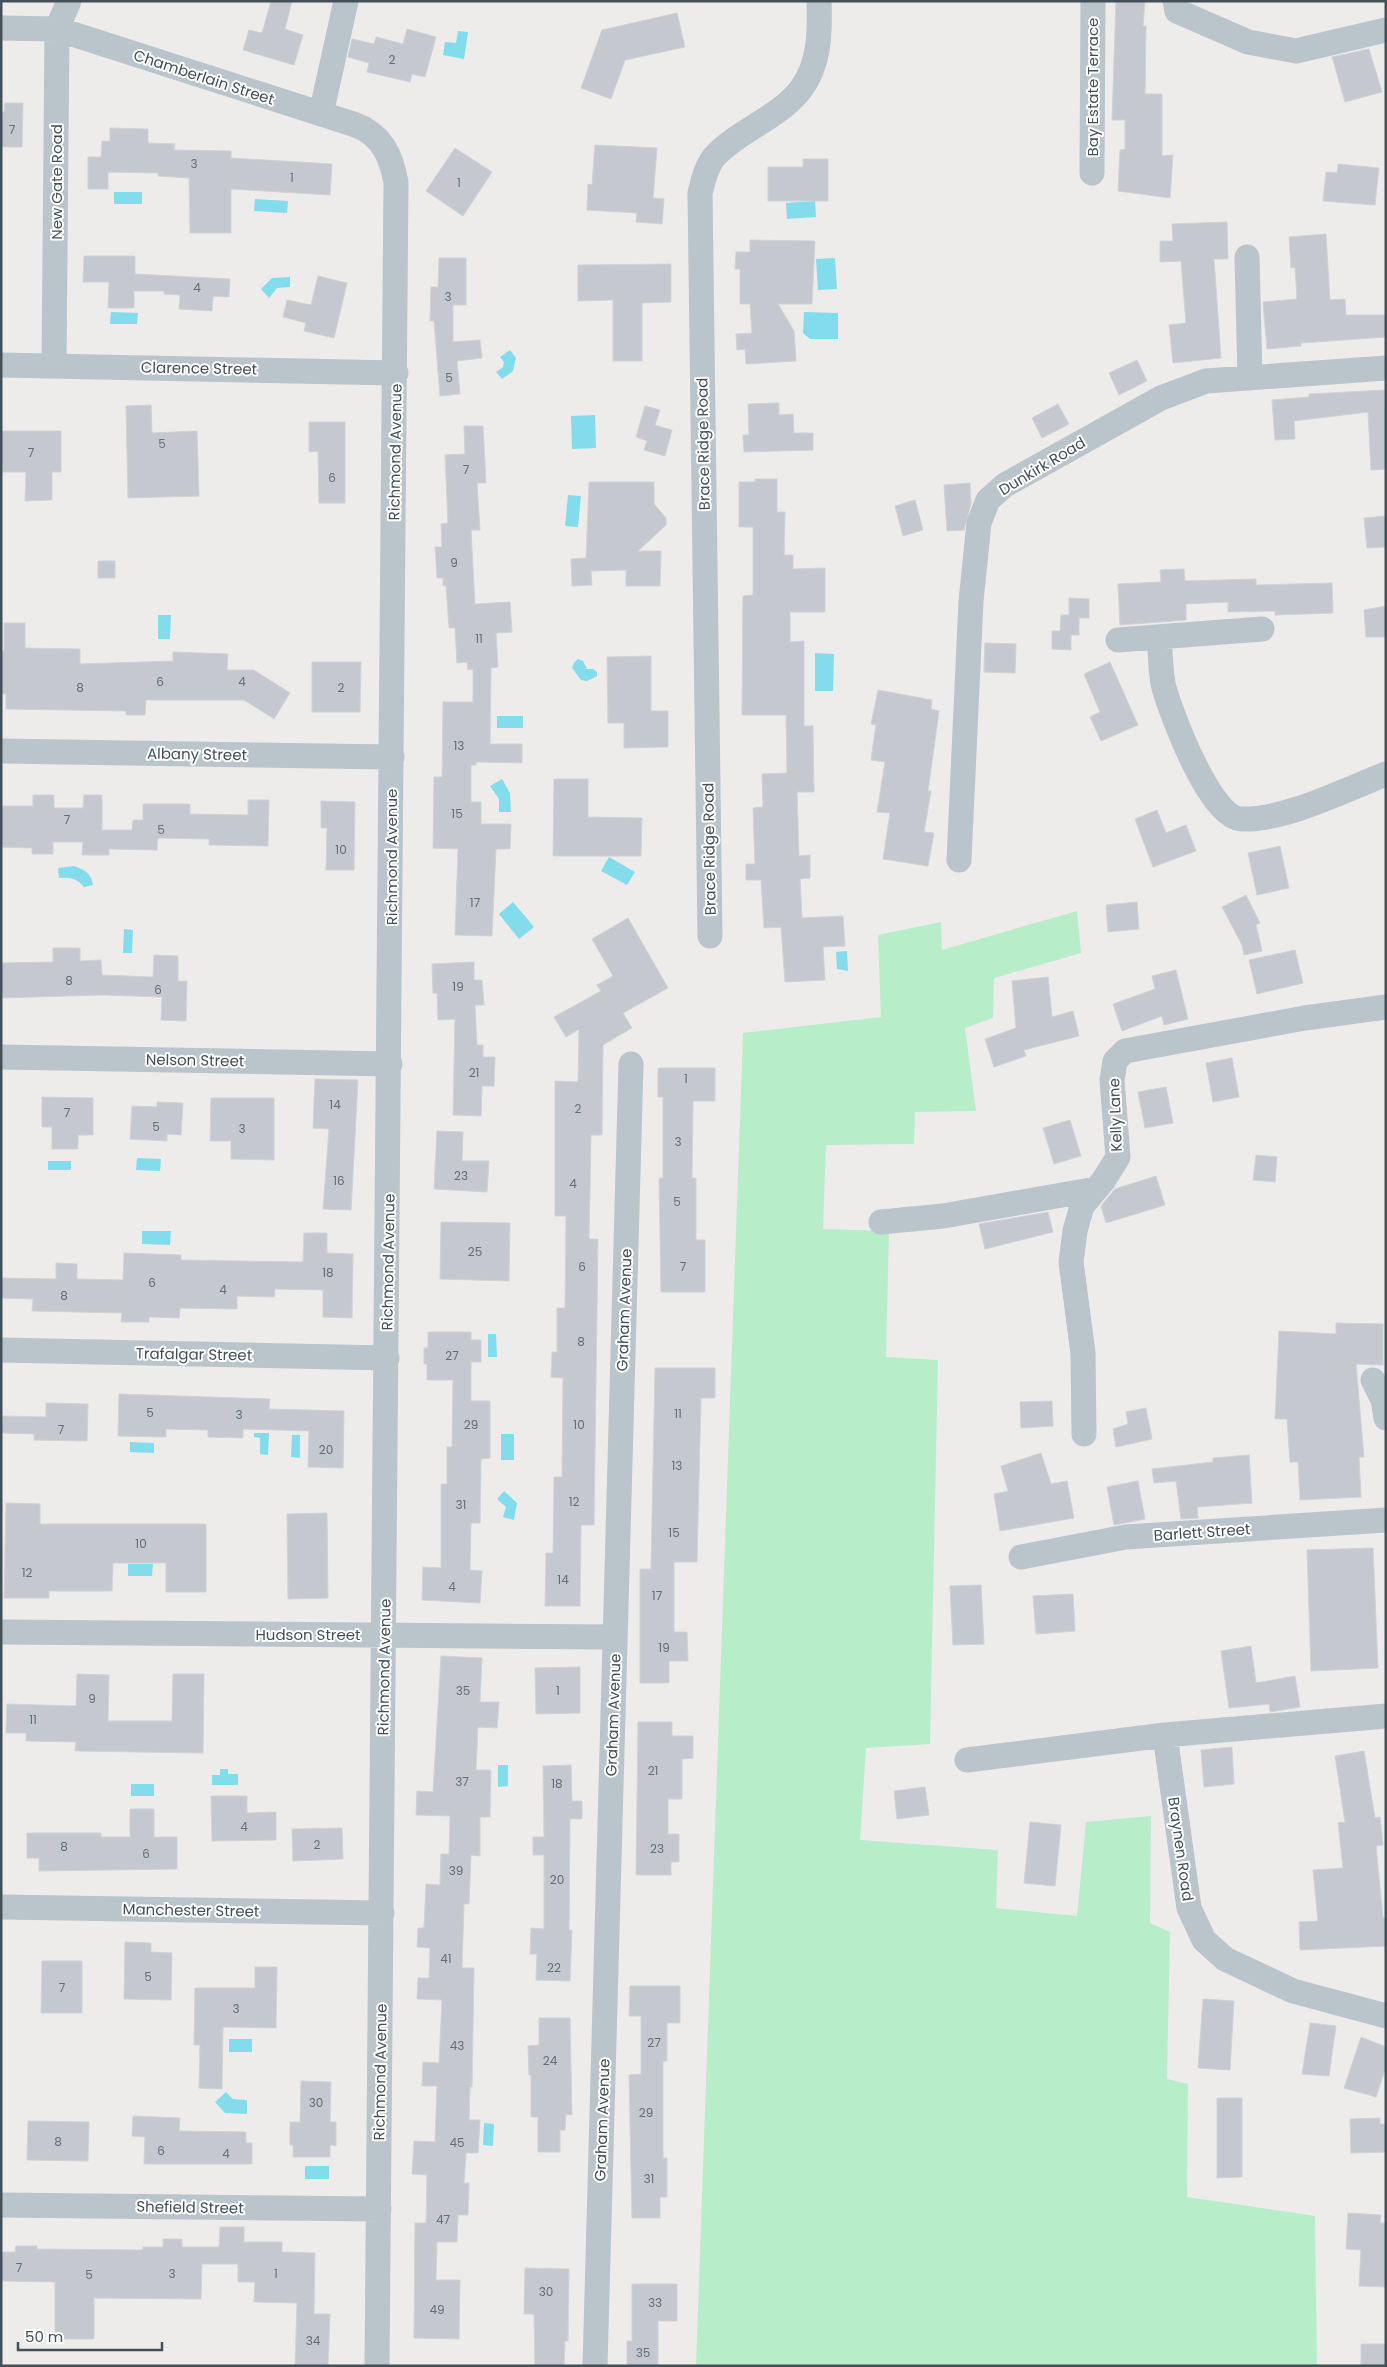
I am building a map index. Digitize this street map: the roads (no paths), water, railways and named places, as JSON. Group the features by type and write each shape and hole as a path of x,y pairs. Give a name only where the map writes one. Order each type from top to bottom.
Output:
{"street":[{"name":"New Gate Road","path":"54,365 57,29 69,1"},
{"path":"321,114 346,1"},
{"name":"Brace Ridge Road","path":"710,936 700,193 705,174 714,158 779,109 801,89 815,60 820,34 819,1"},
{"name":"Bay Estate Terrace","path":"1092,173 1093,1"},
{"path":"1175,1 1177,12 1248,42 1296,51 1386,30"},
{"name":"Chamberlain Street","path":"1,28 57,29 321,114 371,132 382,144 390,159"},
{"name":"Richmond Avenue","path":"378,2366 397,199 396,182 390,159"},
{"path":"1247,257 1250,378"},
{"name":"Clarence Street","path":"1,365 396,373"},
{"name":"Dunkirk Road","path":"959,860 972,601 979,523 988,500 1005,485 1161,398 1206,381 1386,368"},
{"path":"1118,640 1262,629"},
{"path":"1159,638 1163,686 1184,740 1215,801 1238,819 1273,817 1386,774"},
{"name":"Albany Street","path":"1,751 392,757"},
{"name":"Kelly Lane","path":"1084,1434 1083,1354 1072,1262 1075,1231 1082,1206 1118,1157 1112,1080 1115,1061 1125,1051 1305,1018 1386,1007"},
{"name":"Nelson Street","path":"1,1056 390,1064"},
{"name":"Graham Avenue","path":"596,2366 631,1064"},
{"path":"881,1222 943,1216 1096,1189"},
{"name":"Trafalgar Street","path":"1,1350 387,1358"},
{"path":"1373,1380 1383,1400 1386,1418"},
{"name":"Barlett Street","path":"1020,1556 1126,1537 1386,1520"},
{"name":"Hudson Street","path":"1,1632 615,1638"},
{"path":"967,1760 1165,1735 1386,1716"},
{"name":"Braynen Road","path":"1165,1735 1189,1908 1204,1940 1225,1959 1293,1991 1386,2016"},
{"name":"Manchester Street","path":"1,1907 382,1913"},
{"name":"Shefield Street","path":"1,2205 379,2209"}],"water":[{"path":"458,31 468,32 464,59 443,55 445,42 456,43"},
{"path":"114,192 142,192 142,204 114,204"},
{"path":"255,199 288,201 287,213 254,211"},
{"path":"815,201 816,217 787,219 786,203"},
{"path":"835,258 837,289 818,290 816,259"},
{"path":"290,277 290,287 277,288 269,298 261,289 272,278"},
{"path":"111,312 138,313 137,324 110,324"},
{"path":"804,312 838,313 838,339 810,339 803,333"},
{"path":"510,350 516,358 513,371 502,379 496,372 503,367 504,362 500,357"},
{"path":"595,415 596,448 572,449 571,416"},
{"path":"568,495 581,496 578,527 565,526"},
{"path":"158,615 171,615 170,639 158,639"},
{"path":"815,653 834,654 833,691 815,691"},
{"path":"578,659 583,661 587,669 593,669 597,672 597,676 587,681 581,680 572,668"},
{"path":"497,716 523,716 523,728 497,728"},
{"path":"502,779 510,793 511,812 499,812 499,799 490,786"},
{"path":"609,857 635,872 627,885 601,871"},
{"path":"74,866 87,872 93,885 84,887 73,879 59,878 58,868"},
{"path":"513,902 534,927 519,939 499,914"},
{"path":"124,929 133,930 132,953 123,953"},
{"path":"847,951 848,971 837,969 836,952"},
{"path":"137,1158 161,1159 160,1171 136,1170"},
{"path":"48,1161 71,1161 71,1170 48,1170"},
{"path":"142,1231 171,1231 170,1245 142,1244"},
{"path":"488,1334 496,1334 497,1357 488,1357"},
{"path":"254,1433 269,1433 268,1455 260,1454 260,1438 254,1437"},
{"path":"501,1434 514,1434 514,1460 501,1460"},
{"path":"292,1435 300,1435 300,1458 291,1457"},
{"path":"130,1442 154,1443 154,1453 130,1452"},
{"path":"504,1491 517,1503 514,1520 503,1517 506,1507 497,1499"},
{"path":"128,1564 153,1564 152,1576 128,1576"},
{"path":"498,1765 508,1765 508,1786 498,1787"},
{"path":"220,1769 228,1769 228,1774 238,1774 238,1785 212,1785 212,1775 220,1775"},
{"path":"131,1784 154,1784 154,1796 131,1796"},
{"path":"229,2039 252,2039 252,2052 229,2052"},
{"path":"226,2092 233,2099 247,2100 247,2114 225,2113 215,2102"},
{"path":"484,2123 494,2124 493,2146 483,2145"},
{"path":"305,2166 329,2166 329,2179 305,2179"}]}
